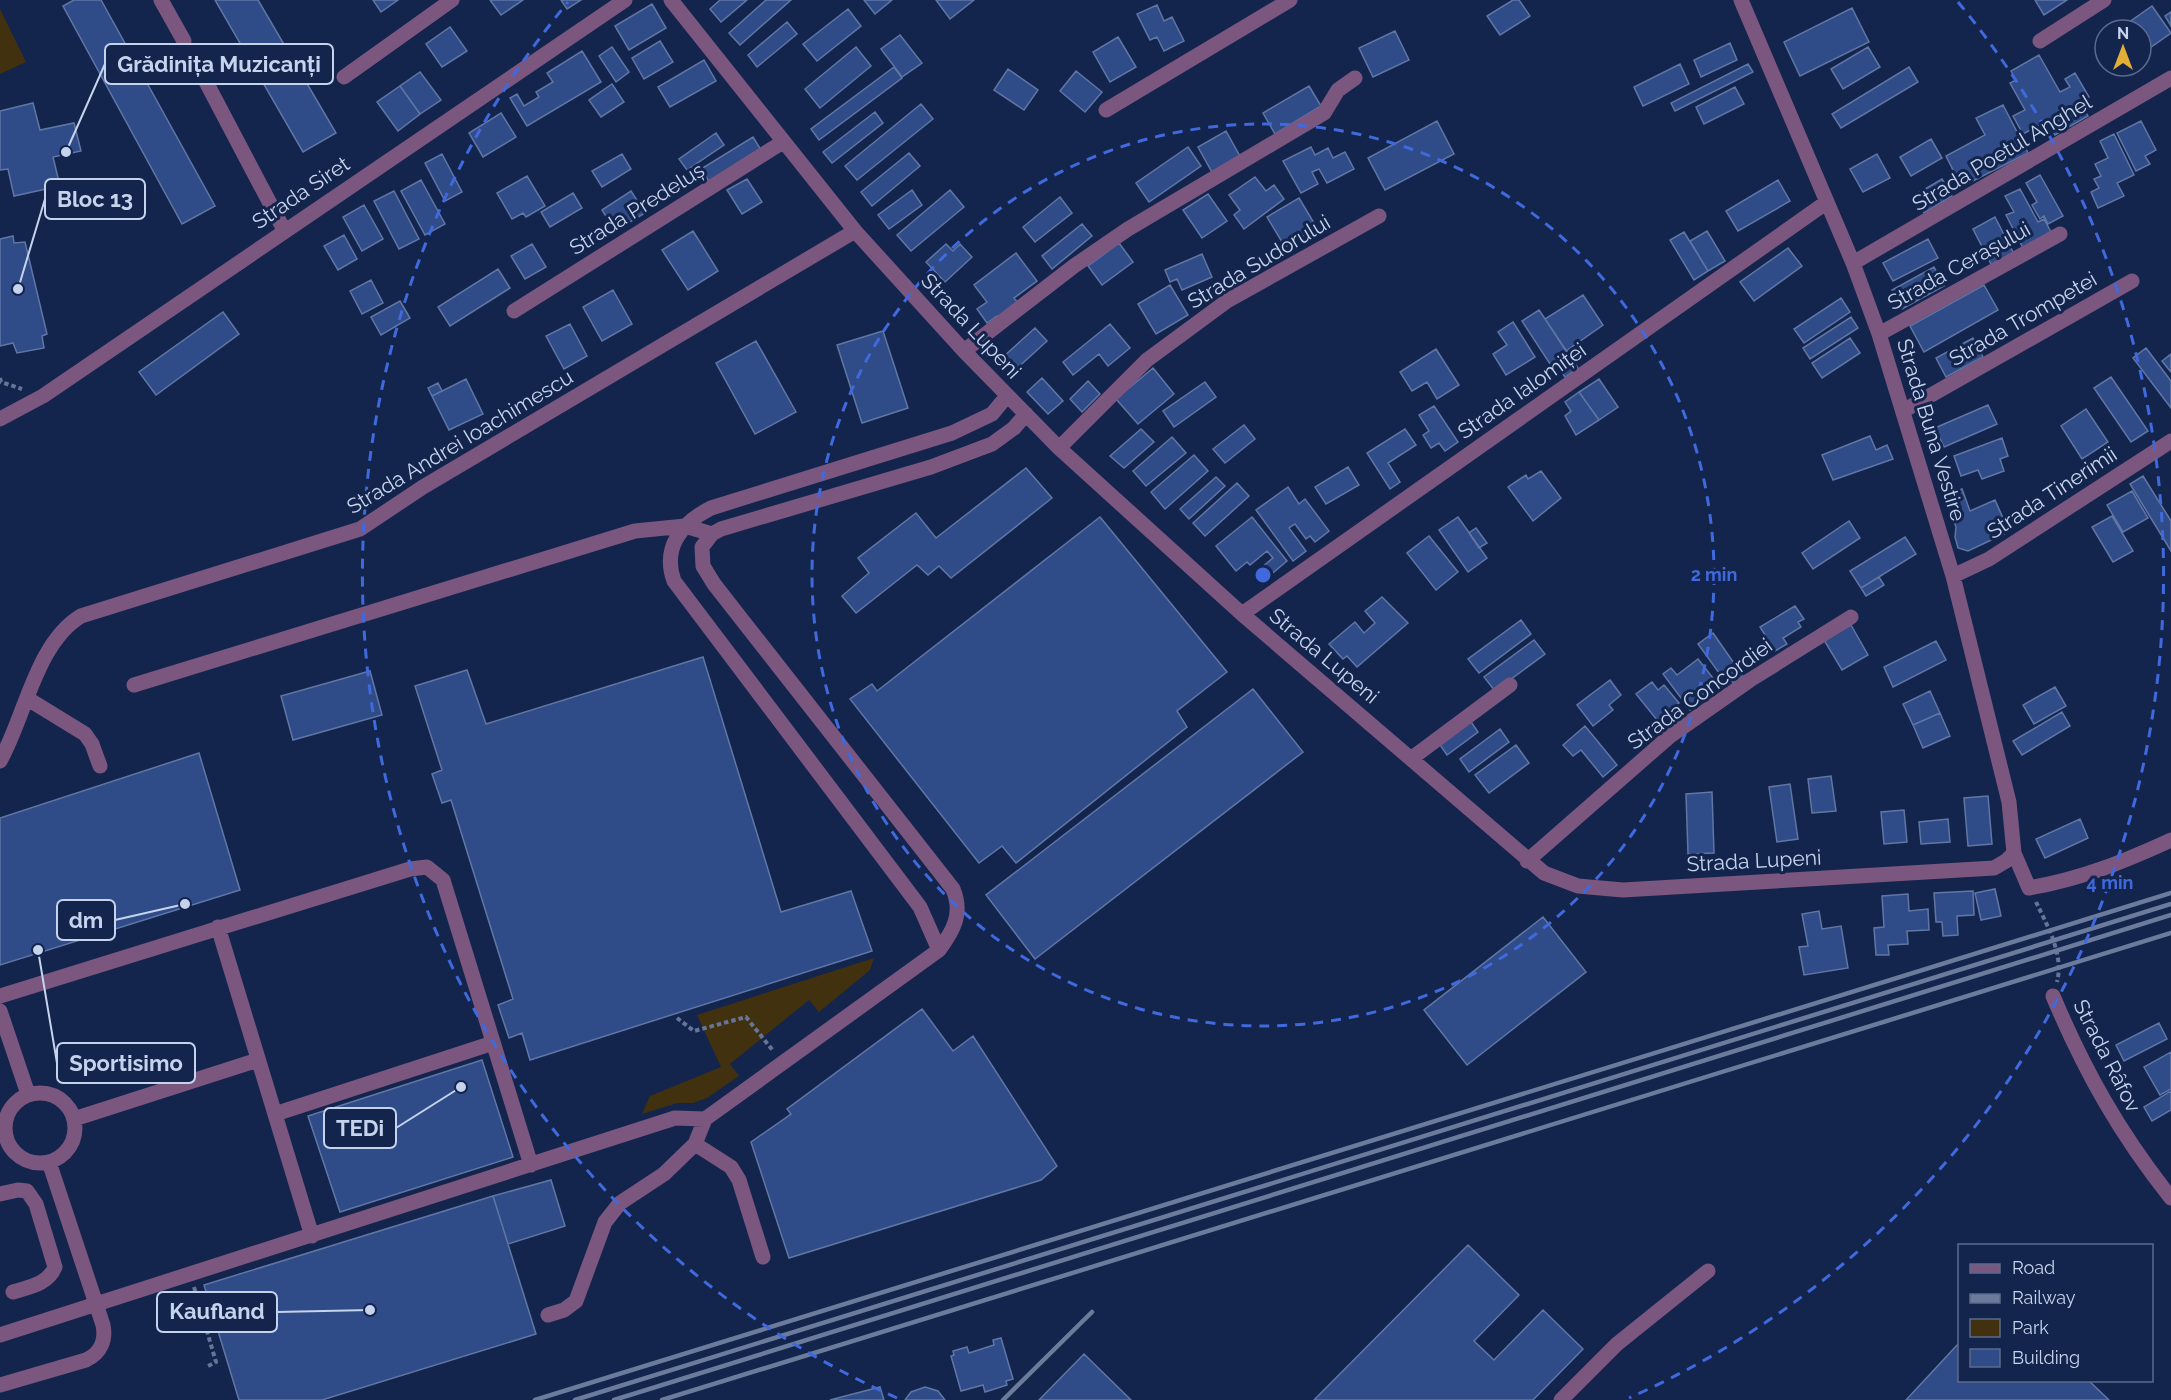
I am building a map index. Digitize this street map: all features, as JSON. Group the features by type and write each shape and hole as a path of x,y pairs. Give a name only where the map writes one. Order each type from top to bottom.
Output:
{"street":[{"path":"161,0 184,42"},
{"path":"344,76 452,0"},
{"name":"Strada Siret","path":"0,419 43,396 625,0"},
{"name":"Strada Lupeni","path":"671,0 855,231 1007,396 1059,448 1242,614 1412,758 1527,861 1544,873 1578,886 1623,890 1994,868 2014,853"},
{"path":"1106,110 1290,0"},
{"name":"Strada Buna Vestire","path":"1741,0 1853,263 1879,334 1953,576 2009,802 2014,853 2029,888"},
{"path":"2040,40 2104,0"},
{"path":"204,78 284,230"},
{"path":"964,351 1074,266 1128,229 1324,112 1338,90 1355,78"},
{"name":"Strada Poetul Anghel","path":"1853,263 2171,78"},
{"name":"Strada Predeluș","path":"514,311 783,142"},
{"name":"Strada Ialomiței","path":"1242,614 1827,202"},
{"name":"Strada Sudorului","path":"1059,448 1147,360 1227,301 1379,216"},
{"name":"Strada Andrei Ioachimescu","path":"0,761 47,654 60,631 81,616 360,529 423,487 855,231"},
{"name":"Strada Cerașului","path":"1879,334 2060,234"},
{"name":"Strada Trompetei","path":"1903,411 2132,281"},
{"path":"939,950 920,907 674,581 669,560 671,549 685,526 701,513 727,501 922,443 966,427 992,414 1007,396"},
{"path":"548,1315 564,1310 576,1301 605,1222 620,1203 664,1174 695,1144 705,1119 939,950 956,923 958,900 953,888 708,575 701,553 705,541 721,529 862,490 958,457 1004,436 1026,414"},
{"name":"Strada Tinerimii","path":"1953,576 1989,559 2171,441"},
{"path":"134,686 634,531 685,526 712,534"},
{"name":"Strada Concordiei","path":"1527,861 1670,736 1750,680 1851,617"},
{"path":"1412,758 1510,685"},
{"path":"28,699 85,734 92,744 100,766"},
{"path":"2029,888 2070,881 2119,864 2171,840"},
{"path":"0,996 415,867 432,869 442,880 531,1164"},
{"path":"218,927 312,1236"},
{"name":"Strada Râfov","path":"2053,996 2077,1053 2111,1114 2133,1150 2171,1198"},
{"path":"0,1011 28,1094"},
{"path":"275,1114 493,1043"},
{"path":"74,1119 258,1060"},
{"path":"43,1093 57,1097 68,1107 74,1119 74,1135 68,1149 49,1162 33,1162 5,1146 3,1118 16,1102 28,1094 43,1093"},
{"path":"0,1335 675,1118 705,1119"},
{"path":"695,1144 731,1167 739,1180 764,1257"},
{"path":"0,1385 94,1356 102,1345 104,1332 49,1162"},
{"path":"0,1194 18,1190 27,1191 36,1204 55,1267 51,1276 41,1283 13,1292"},
{"path":"1561,1400 1617,1344 1708,1271"}],"path":[{"name":"Strada Râfov","path":"2029,888 2050,931 2061,966 2053,996"},
{"path":"677,1018 694,1031 746,1017 782,1062"},
{"path":"190,1275 216,1362 206,1367"}],"green space":[{"path":"0,9 26,62 0,74"},
{"path":"874,958 870,970 819,1012 809,1000 730,1064 739,1076 707,1098 693,1103 677,1103 642,1114 650,1096 721,1067 697,1015"}],"building":[{"path":"74,0 101,0 215,206 182,224 63,6"},
{"path":"215,0 258,0 336,133 303,152"},
{"path":"373,0 398,0 381,12"},
{"path":"490,0 523,0 501,15"},
{"path":"561,0 581,0 567,9"},
{"path":"720,0 747,0 721,22 710,9"},
{"path":"766,0 791,0 740,45 729,33"},
{"path":"864,0 892,0 875,14"},
{"path":"936,0 974,0 950,19"},
{"path":"1513,0 1519,0 1530,16 1500,35 1487,16"},
{"path":"2035,0 2067,0 2044,15"},
{"path":"652,4 666,28 629,50 615,26"},
{"path":"1157,5 1164,21 1172,17 1184,41 1164,51 1157,37 1150,40 1137,14"},
{"path":"2152,6 2171,33 2153,46 2153,18 2135,18"},
{"path":"1852,8 1869,42 1800,76 1784,42"},
{"path":"848,9 861,26 817,61 803,44"},
{"path":"2171,12 2171,26 2165,16"},
{"path":"787,22 797,34 757,67 748,55"},
{"path":"450,27 467,51 442,67 426,44"},
{"path":"1395,31 1409,60 1373,77 1359,48"},
{"path":"900,35 922,63 902,77 881,49"},
{"path":"1118,37 1136,67 1110,82 1093,52"},
{"path":"660,41 673,62 644,79 632,58"},
{"path":"1730,43 1737,60 1701,77 1694,60"},
{"path":"612,47 629,72 616,82 599,56"},
{"path":"856,47 871,66 820,108 805,89"},
{"path":"1868,47 1880,67 1843,89 1831,69"},
{"path":"582,51 601,82 527,126 510,98 517,94 524,106 539,97 536,92 553,82 547,73"},
{"path":"2039,55 2060,92 2070,87 2065,79 2075,73 2089,97 2080,102 2088,116 2055,135 2047,121 2023,134 2013,116 2025,110 2010,83 2016,80 2011,71"},
{"path":"704,60 716,81 670,107 658,87"},
{"path":"1680,64 1689,84 1643,106 1634,87"},
{"path":"1748,64 1753,72 1675,111 1671,103"},
{"path":"894,67 902,78 819,140 811,129"},
{"path":"1909,67 1918,82 1841,128 1832,114"},
{"path":"1008,69 1038,90 1024,110 994,90"},
{"path":"1076,71 1102,92 1085,112 1060,91"},
{"path":"420,72 441,100 420,114 400,86"},
{"path":"612,84 624,102 601,117 589,100"},
{"path":"400,86 420,114 398,131 377,102"},
{"path":"1309,86 1321,106 1275,134 1263,113"},
{"path":"1735,87 1744,104 1704,124 1696,107"},
{"path":"33,103 40,130 74,123 81,151 53,157 60,186 14,196 8,169 0,170 0,111"},
{"path":"921,104 933,119 857,180 845,166"},
{"path":"2003,105 2028,153 1969,183 1966,176 1958,180 1946,156 1985,135 1976,118"},
{"path":"875,112 883,123 832,163 823,152"},
{"path":"501,113 516,137 483,157 469,133"},
{"path":"1437,121 1454,154 1385,190 1368,158"},
{"path":"2141,121 2156,150 2145,156 2150,164 2136,171 2117,133"},
{"path":"1226,131 1241,158 1213,174 1198,147"},
{"path":"716,133 724,145 687,170 679,159"},
{"path":"2114,134 2134,175 2117,183 2124,196 2098,208 2091,192 2099,188 2094,179 2101,176 2095,164 2108,158 2100,141"},
{"path":"753,137 761,150 710,183 701,169"},
{"path":"1931,139 1942,158 1911,176 1900,157"},
{"path":"1188,147 1201,166 1149,202 1136,183"},
{"path":"1311,147 1315,155 1328,148 1333,158 1345,152 1354,169 1327,183 1319,169 1312,172 1318,184 1301,193 1283,161"},
{"path":"909,153 920,166 872,206 861,192"},
{"path":"442,154 462,192 445,201 425,163"},
{"path":"622,154 631,169 602,187 592,171"},
{"path":"1877,154 1890,178 1863,192 1850,169"},
{"path":"2040,175 2063,216 2048,224 2044,216 2040,219 2032,205 2037,202 2026,183"},
{"path":"527,176 545,206 526,217 523,213 512,219 497,193"},
{"path":"1255,177 1266,191 1274,185 1284,199 1244,229 1234,215 1240,210 1229,195"},
{"path":"747,179 762,202 742,214 727,190"},
{"path":"1942,179 1952,196 1924,213 1913,196"},
{"path":"421,180 445,224 425,235 401,191"},
{"path":"1778,180 1790,201 1738,231 1726,211"},
{"path":"2020,189 2038,222 2044,219 2052,234 2024,250 2006,215 2014,212 2005,196"},
{"path":"912,190 922,205 889,229 878,215"},
{"path":"950,190 964,207 911,251 897,235"},
{"path":"394,191 419,239 399,249 374,201"},
{"path":"631,191 645,213 615,231 602,210"},
{"path":"573,193 582,208 550,227 541,212"},
{"path":"1208,194 1227,221 1202,238 1183,210"},
{"path":"1060,197 1072,213 1035,242 1023,227"},
{"path":"1299,198 1317,228 1285,247 1267,217"},
{"path":"364,205 383,239 362,251 343,217"},
{"path":"1995,217 2014,254 1992,266 1973,229"},
{"path":"1082,224 1092,236 1052,269 1042,256"},
{"path":"693,231 718,271 688,290 662,250"},
{"path":"1707,231 1725,261 1708,271 1690,241"},
{"path":"1684,232 1708,271 1694,280 1670,240"},
{"path":"344,235 357,259 338,270 324,246"},
{"path":"13,236 14,243 25,242 47,334 42,336 44,348 17,353 13,343 0,346 0,239"},
{"path":"1928,239 1938,258 1893,281 1883,263"},
{"path":"1119,243 1133,262 1102,285 1088,266"},
{"path":"532,244 546,267 525,279 511,256"},
{"path":"946,244 953,251 960,244 972,257 945,282 926,262"},
{"path":"1788,248 1802,266 1754,301 1740,282"},
{"path":"1016,253 1037,281 1014,298 1019,304 1000,319 997,316 987,323 977,309 987,302 974,285"},
{"path":"1202,254 1212,277 1182,290 1177,279 1170,282 1165,270"},
{"path":"1934,267 1944,286 1902,309 1892,290"},
{"path":"498,269 510,288 450,326 438,307"},
{"path":"371,280 383,303 362,314 350,291"},
{"path":"1170,285 1188,315 1156,334 1138,304"},
{"path":"1984,285 1998,310 1924,352 1910,326"},
{"path":"613,290 632,324 602,341 583,307"},
{"path":"1583,295 1603,325 1566,351 1545,319"},
{"path":"1841,298 1850,312 1804,343 1794,329"},
{"path":"400,301 410,318 381,335 371,317"},
{"path":"1539,310 1578,368 1565,377 1556,364 1552,367 1522,321"},
{"path":"223,312 239,334 156,395 139,372"},
{"path":"1851,317 1858,328 1810,359 1803,348"},
{"path":"1513,322 1535,357 1506,375 1493,354 1507,345 1498,332"},
{"path":"570,324 587,356 564,369 546,336"},
{"path":"1110,324 1130,348 1108,366 1099,354 1073,375 1063,362"},
{"path":"1035,328 1047,341 1014,371 1002,358"},
{"path":"883,331 908,408 862,423 837,345"},
{"path":"1850,338 1860,353 1822,378 1812,363"},
{"path":"1973,338 1983,357 1946,377 1936,358"},
{"path":"756,341 796,412 755,434 716,363"},
{"path":"2146,348 2171,381 2171,408 2133,358"},
{"path":"1436,349 1459,385 1437,399 1427,382 1412,391 1400,372"},
{"path":"2171,354 2171,372 2162,361"},
{"path":"1153,368 1174,394 1138,424 1116,399"},
{"path":"2111,377 2148,431 2131,442 2094,388"},
{"path":"1042,378 1063,401 1048,414 1027,392"},
{"path":"466,379 483,414 449,430 432,396"},
{"path":"1599,379 1618,407 1599,420 1579,392"},
{"path":"1088,381 1100,394 1082,412 1070,399"},
{"path":"1205,382 1216,397 1174,427 1163,411"},
{"path":"438,383 442,391 432,396 428,388"},
{"path":"1579,392 1599,420 1576,435 1565,416 1571,411 1565,402"},
{"path":"1988,405 1997,424 1944,447 1935,428"},
{"path":"1434,406 1458,442 1445,451 1439,443 1431,448 1423,435 1429,431 1419,415"},
{"path":"2086,409 2108,442 2082,459 2061,426"},
{"path":"1244,425 1255,439 1225,463 1213,449"},
{"path":"1141,429 1154,442 1124,468 1110,456"},
{"path":"1405,429 1416,445 1388,463 1400,482 1390,489 1367,453"},
{"path":"1870,436 1876,450 1887,445 1893,459 1833,480 1822,455"},
{"path":"1172,437 1186,453 1146,486 1133,471"},
{"path":"2002,438 2008,456 2000,459 2004,471 1982,479 1978,470 1961,476 1954,456"},
{"path":"1194,455 1208,471 1165,509 1151,492"},
{"path":"1348,467 1359,485 1326,504 1315,487"},
{"path":"1026,468 1052,498 951,578 939,566 928,575 917,565 856,613 842,596 869,573 858,558 916,513 936,538"},
{"path":"1541,471 1561,498 1533,521 1508,487 1526,475 1528,479"},
{"path":"2143,476 2171,521 2171,551 2130,484"},
{"path":"1216,477 1225,486 1189,519 1180,509"},
{"path":"1237,483 1249,496 1205,536 1193,523"},
{"path":"1288,487 1299,504 1305,499 1329,531 1315,542 1310,536 1306,539 1295,524 1289,528 1306,551 1293,561 1256,510"},
{"path":"1962,489 1970,511 1995,500 2007,527 2002,529 2004,534 1968,551 1958,548 1955,537 1956,527 1945,495"},
{"path":"2132,491 2148,518 2123,532 2107,505"},
{"path":"2112,516 2133,551 2113,562 2092,527"},
{"path":"1100,517 1227,672 1177,711 1187,727 1016,863 1002,846 979,863 850,699 872,684 877,691"},
{"path":"1252,517 1287,561 1269,576 1262,567 1273,558 1267,551 1250,565 1247,562 1236,571 1216,546"},
{"path":"1458,517 1487,558 1468,572 1439,530"},
{"path":"1849,521 1860,538 1813,569 1802,553"},
{"path":"1476,528 1487,543 1479,548 1469,533"},
{"path":"1429,536 1458,572 1436,590 1407,553"},
{"path":"1905,537 1916,554 1861,588 1850,571"},
{"path":"1879,577 1884,585 1866,596 1861,588"},
{"path":"1382,597 1408,623 1357,667 1347,656 1343,659 1329,644 1355,622 1364,633 1375,623 1365,611"},
{"path":"1795,606 1804,619 1798,622 1801,627 1783,638 1787,644 1775,651 1760,627"},
{"path":"1521,620 1531,634 1479,673 1468,659"},
{"path":"1851,625 1868,655 1842,670 1824,640"},
{"path":"1713,633 1743,676 1733,683 1727,673 1722,677 1698,644"},
{"path":"1534,640 1545,654 1495,691 1484,677"},
{"path":"1936,641 1946,660 1893,687 1884,667"},
{"path":"703,657 781,912 851,891 872,951 530,1060 522,1033 509,1038 498,1005 513,999 451,800 442,803 432,774 442,770 415,686 467,670 486,724"},
{"path":"1698,659 1713,678 1700,687 1708,697 1690,710 1663,674 1671,668 1677,675"},
{"path":"370,671 382,715 293,740 281,696"},
{"path":"1610,680 1621,695 1609,705 1613,710 1593,726 1577,705"},
{"path":"1652,682 1658,690 1664,685 1679,703 1657,720 1636,694"},
{"path":"2055,687 2066,706 2034,724 2023,705"},
{"path":"1253,689 1303,752 1035,959 986,895"},
{"path":"1930,691 1940,713 1913,725 1903,704"},
{"path":"2062,712 2070,726 2022,755 2013,741"},
{"path":"1940,713 1950,736 1923,748 1913,725"},
{"path":"1469,719 1478,732 1447,755 1438,742"},
{"path":"1585,726 1617,765 1603,777 1581,750 1573,756 1563,745"},
{"path":"1500,729 1509,742 1469,772 1460,759"},
{"path":"1516,745 1529,763 1489,793 1475,775"},
{"path":"199,753 240,890 0,965 0,818"},
{"path":"1831,776 1836,811 1812,813 1808,779"},
{"path":"1790,784 1798,839 1777,842 1769,787"},
{"path":"1712,792 1714,853 1688,854 1686,794"},
{"path":"1988,796 1992,844 1968,846 1964,798"},
{"path":"1904,810 1907,842 1884,844 1881,812"},
{"path":"1948,819 1950,842 1921,844 1919,822"},
{"path":"2080,819 2088,838 2045,858 2036,839"},
{"path":"1995,889 2001,916 1981,920 1975,893"},
{"path":"1973,891 1974,915 1957,916 1958,935 1943,936 1942,922 1936,922 1934,893"},
{"path":"1908,894 1909,911 1928,909 1929,930 1907,931 1908,944 1888,945 1889,955 1876,955 1874,928 1884,927 1882,896"},
{"path":"1819,911 1822,929 1841,926 1848,968 1804,975 1799,947 1808,946 1802,914"},
{"path":"1543,917 1586,972 1467,1065 1424,1010"},
{"path":"922,1009 953,1051 973,1036 1057,1166 1041,1180 789,1258 751,1142 791,1114 787,1109"},
{"path":"2159,1023 2167,1039 2124,1061 2116,1045"},
{"path":"2171,1052 2171,1089 2160,1095 2144,1067"},
{"path":"482,1060 513,1157 340,1212 308,1116"},
{"path":"2171,1091 2171,1110 2152,1121 2144,1107"},
{"path":"551,1180 565,1226 508,1244 493,1196"},
{"path":"493,1196 536,1334 322,1400 239,1400 204,1285"},
{"path":"1468,1245 1519,1295 1474,1341 1494,1360 1543,1310 1583,1349 1533,1400 1314,1400"},
{"path":"1001,1338 1013,1379 1006,1381 1007,1385 985,1392 983,1385 961,1391 951,1356 954,1355 953,1351 967,1347 969,1353 994,1345 993,1340"},
{"path":"1958,1344 1958,1382 2090,1382 2109,1400 1906,1400"},
{"path":"1084,1354 1131,1400 1039,1400"},
{"path":"880,1387 884,1400 830,1400"},
{"path":"925,1387 938,1391 945,1400 905,1400 911,1392"}],"railway":[{"path":"535,1400 2171,893"},
{"path":"575,1400 2171,904"},
{"path":"614,1400 2171,915"},
{"path":"662,1400 2171,933"},
{"path":"1003,1400 1092,1312"}],"place":[{"name":"Grădinița Muzicanți","path":"66,152"},
{"name":"Bloc 13","path":"18,289"},
{"name":"dm","path":"185,904"},
{"name":"Sportisimo","path":"38,950"},
{"name":"TEDi","path":"461,1087"},
{"name":"Kaufland","path":"370,1310"}]}
